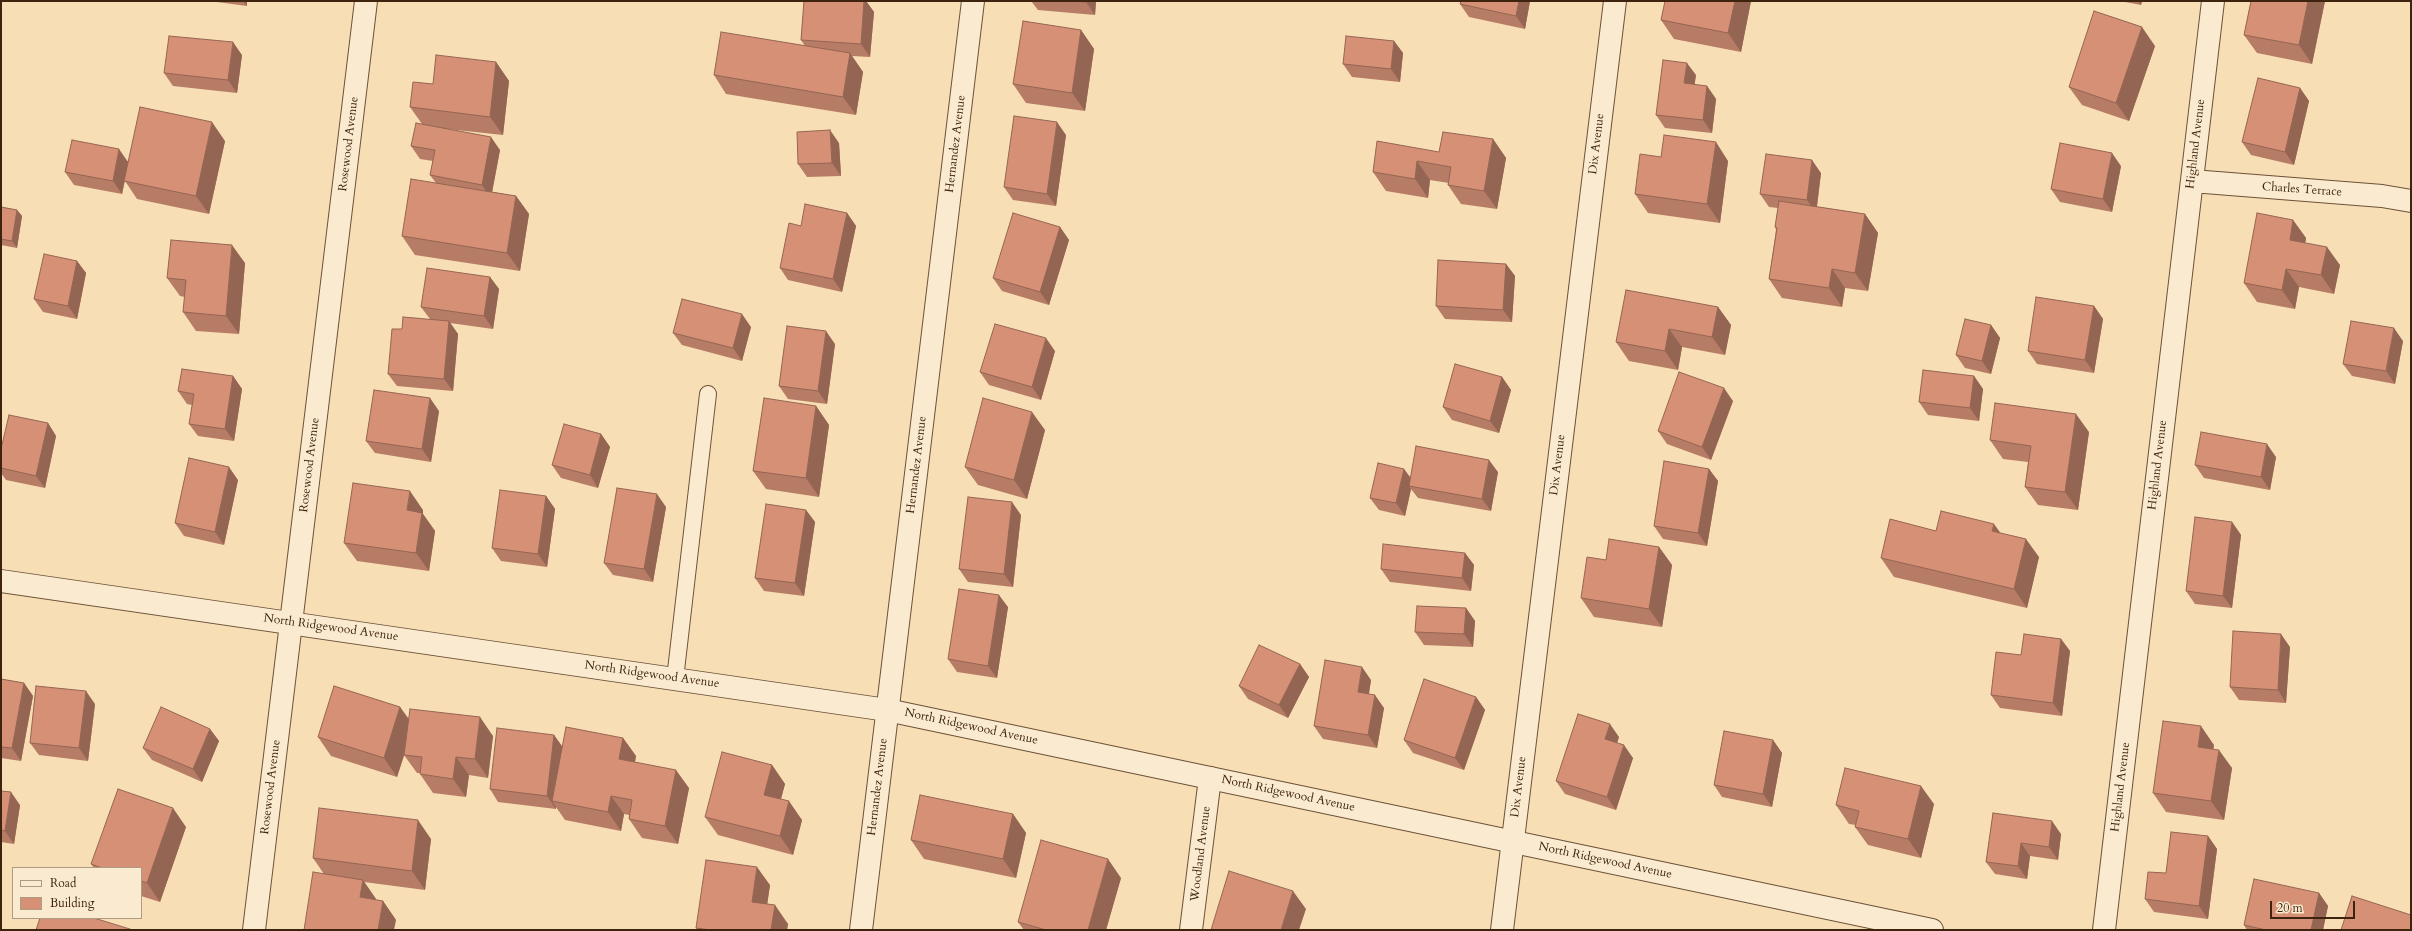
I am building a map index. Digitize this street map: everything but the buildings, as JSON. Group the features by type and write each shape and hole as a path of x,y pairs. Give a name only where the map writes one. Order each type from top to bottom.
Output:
{"street":[{"name":"Rosewood Avenue","path":"254,930 366,1"},
{"name":"Hernandez Avenue","path":"861,930 974,1"},
{"name":"Dix Avenue","path":"1502,930 1615,1"},
{"name":"Highland Avenue","path":"2104,930 2213,1"},
{"name":"Charles Terrace","path":"2192,181 2382,196 2411,201"},
{"name":"North Ridgewood Avenue","path":"1,581 291,622 887,710 1932,930"},
{"name":"Woodland Avenue","path":"1191,930 1210,778"}],"lane":[{"path":"675,679 708,394"}]}
